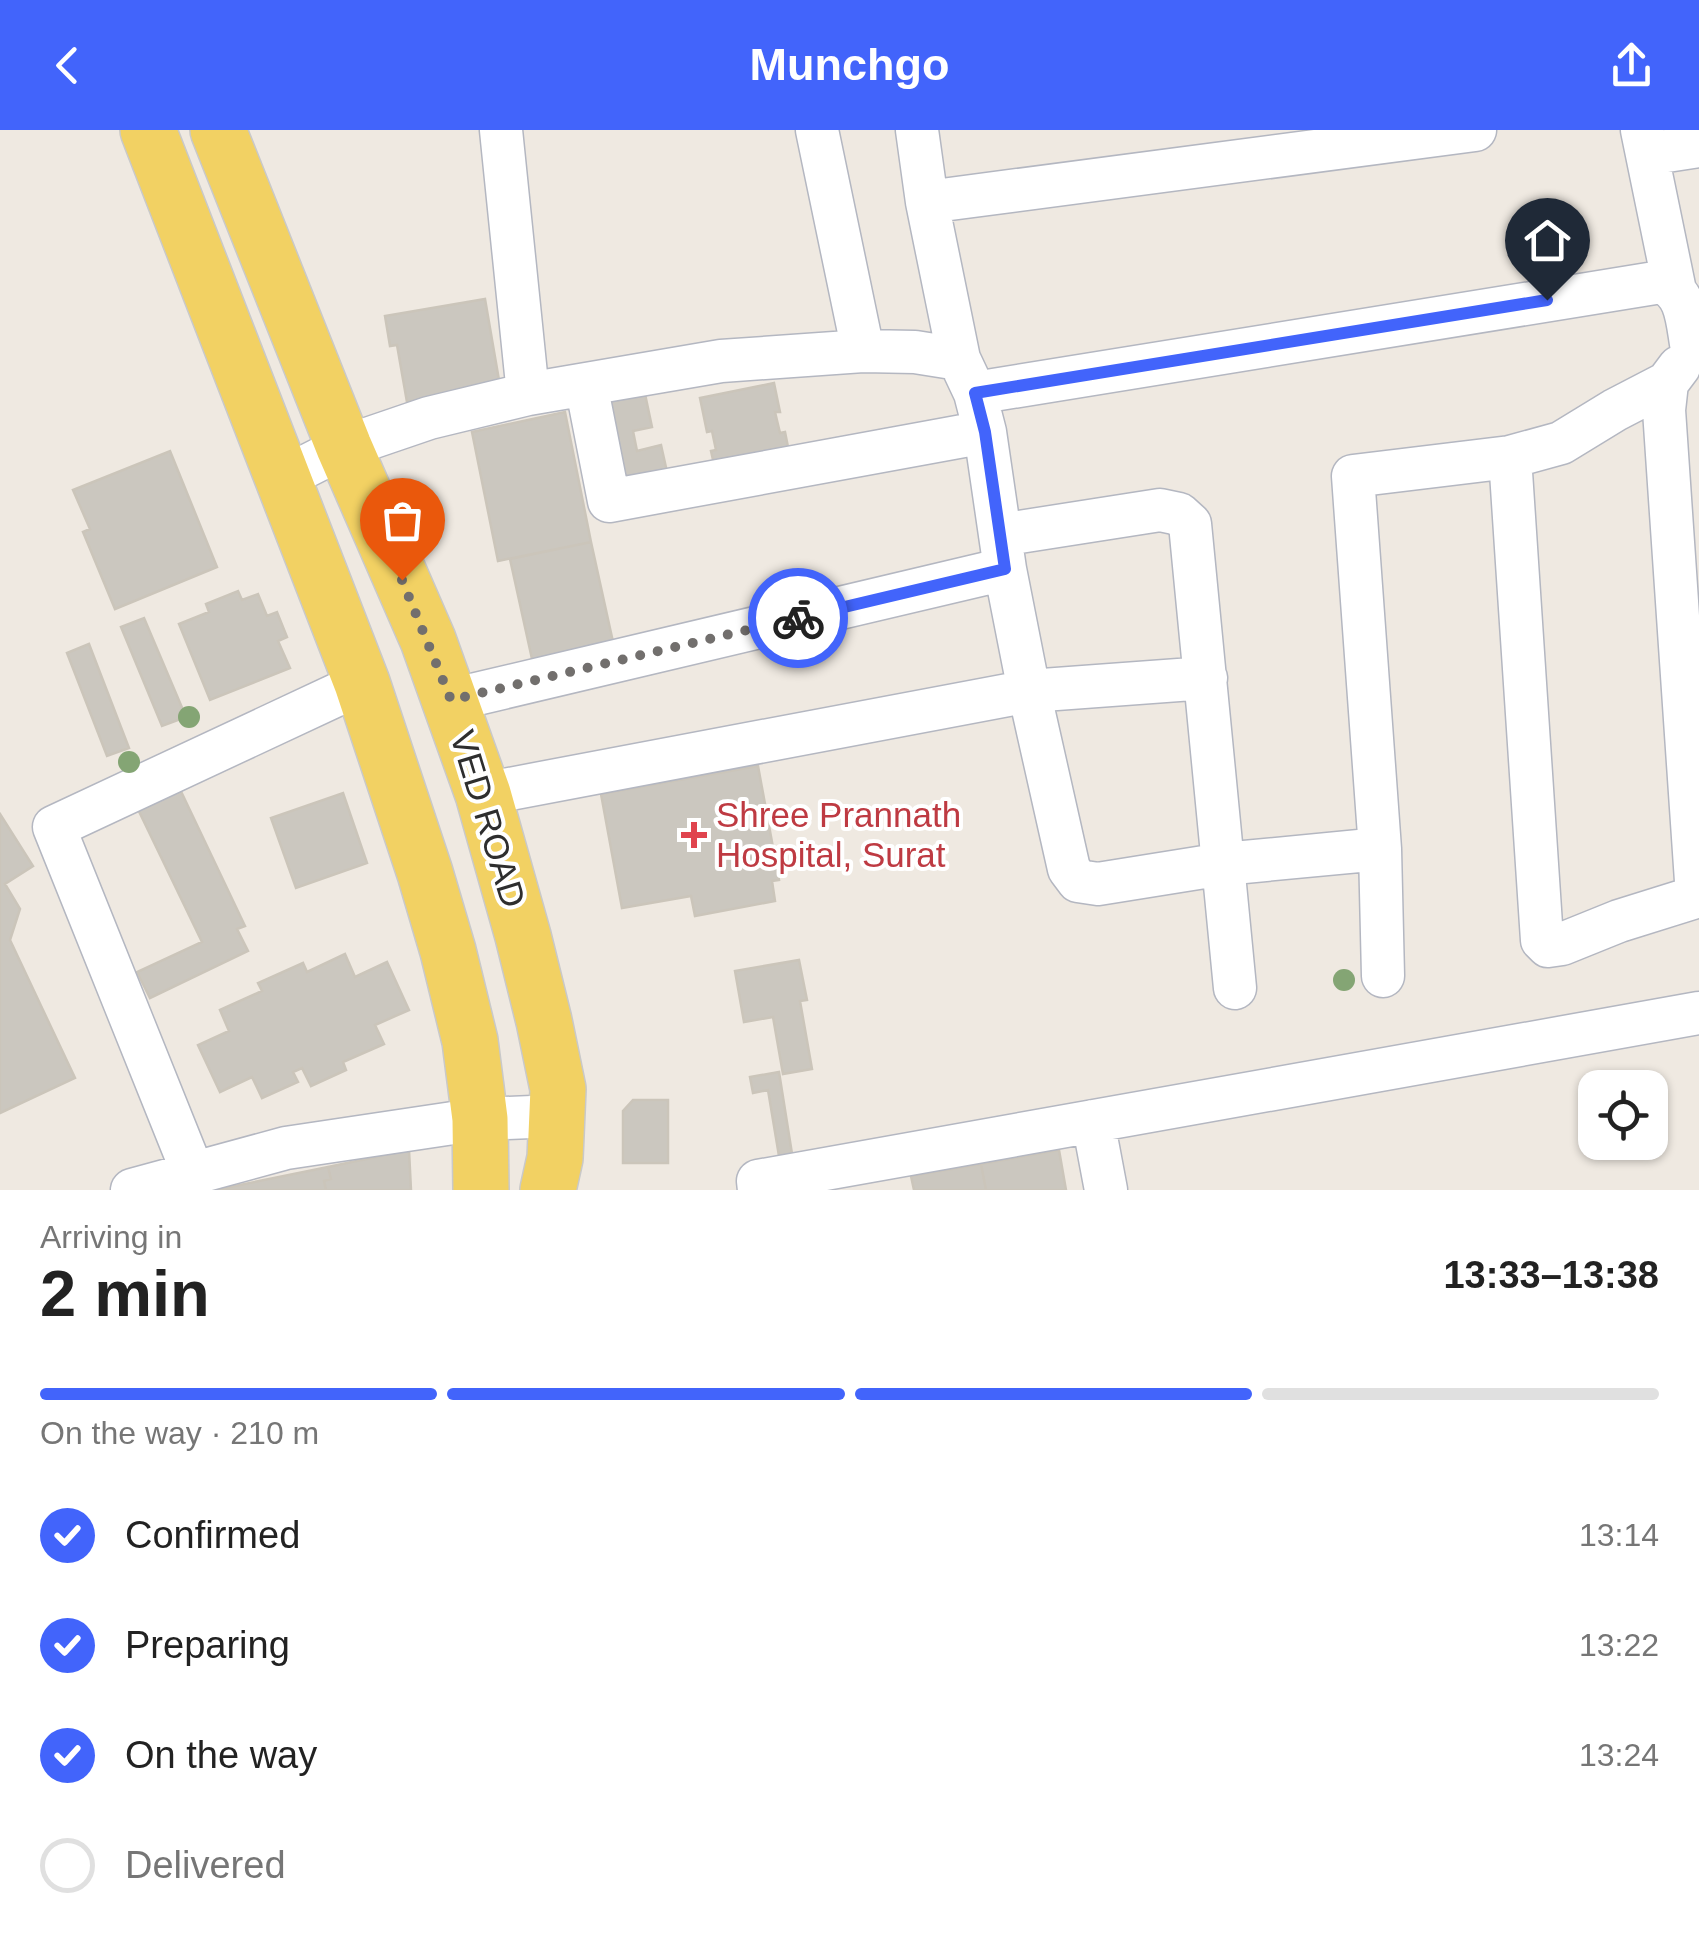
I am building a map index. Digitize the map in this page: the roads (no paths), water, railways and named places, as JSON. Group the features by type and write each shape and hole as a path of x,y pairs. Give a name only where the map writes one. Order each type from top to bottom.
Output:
{"main road":[{"path":"148,130 362,683 425,873 470,1042 480,1118 481,1190"},
{"name":"VED ROAD","path":"218,130 344,447 428,640 483,794 507,875 558,1089 555,1158 548,1190"}],"street":[{"path":"501,130 528,394"},
{"path":"818,130 864,351"},
{"path":"917,130 927,202 973,395 1029,691 1069,870 1078,882 1098,884 1223,864 1380,849"},
{"path":"927,202 1475,130"},
{"path":"1383,976 1380,849 1354,476 1510,457 1561,443 1667,383 1696,348 1682,297 1674,286 1645,142 1699,146"},
{"path":"586,384 608,502 973,395 1661,282 1674,286"},
{"path":"282,479 344,447 428,418 528,394 721,361 864,351 914,352 973,395"},
{"path":"1510,457 1542,940 1548,946 1698,896 1664,410 1667,383"},
{"path":"451,700 1160,510 1179,514 1190,524 1192,535 1235,988"},
{"path":"483,794 1029,691 1206,678"},
{"path":"193,1173 54,827 362,683"},
{"path":"759,1190 758,1181 1699,1014"},
{"path":"132,1190 286,1148 480,1118 556,1116"},
{"path":"1093,1121 1106,1190"}],"place":[{"name":"Shree Prannath Hospital, Surat","path":"694,835"}]}
